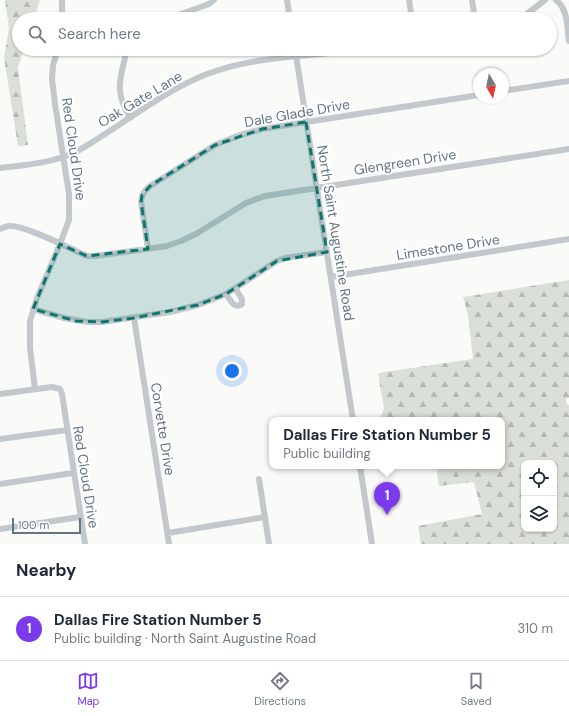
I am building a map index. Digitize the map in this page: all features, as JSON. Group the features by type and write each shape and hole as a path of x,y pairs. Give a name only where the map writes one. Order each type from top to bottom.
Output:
{"street":[{"path":"62,0 62,12"},
{"path":"187,12 209,4 214,0"},
{"path":"287,0 289,12"},
{"path":"409,0 411,12"},
{"path":"472,0 474,12"},
{"path":"529,12 545,0"},
{"path":"556,0 561,4 565,13 569,41"},
{"name":"Red Cloud Drive","path":"56,56 53,65 52,79 70,209 67,228 33,309 30,321 30,348 35,389 52,387 60,390 62,394 85,544"},
{"path":"125,56 119,79 119,89 122,101 130,118"},
{"name":"Oak Gate Lane","path":"0,168 47,162 63,158 89,145 175,89 207,74 224,68 296,56"},
{"name":"North Saint Augustine Road","path":"296,56 353,417"},
{"path":"509,91 569,81"},
{"name":"Dale Glade Drive","path":"148,249 141,202 142,195 150,186 215,145 240,134 262,129 473,96"},
{"name":"Glengreen Drive","path":"0,228 17,226 86,256 148,249 167,246 191,236 246,202 273,194 569,149"},
{"name":"Limestone Drive","path":"331,277 569,239"},
{"path":"33,309 64,318 88,322 102,322 134,318 187,308 226,294 277,261 285,258 327,252"},
{"path":"226,294 236,306 242,304 242,299 235,288"},
{"name":"Corvette Drive","path":"134,318 169,544"},
{"path":"0,394 35,389"},
{"path":"0,439 67,430"},
{"path":"360,469 372,544"},
{"path":"0,484 73,473"},
{"path":"259,480 269,544"},
{"path":"0,529 80,516"},
{"path":"168,533 265,517"}],"highlighted area":[{"path":"306,122 327,252 277,261 226,294 198,305 134,318 102,322 76,321 33,309 60,244 87,256 148,249 141,202 142,195 150,186 215,145 262,129"}],"green space":[{"path":"5,0 40,0 36,12 12,12 12,56 22,56 18,68 28,145 18,146 4,58 9,28"},
{"path":"569,280 569,398 566,399 566,403 569,405 569,544 421,544 418,526 482,514 474,482 439,486 436,469 505,469 505,417 380,417 384,409 378,373 473,359 468,315 463,297"}],"place":[{"name":"Dallas Fire Station Number 5","path":"387,515"}]}
